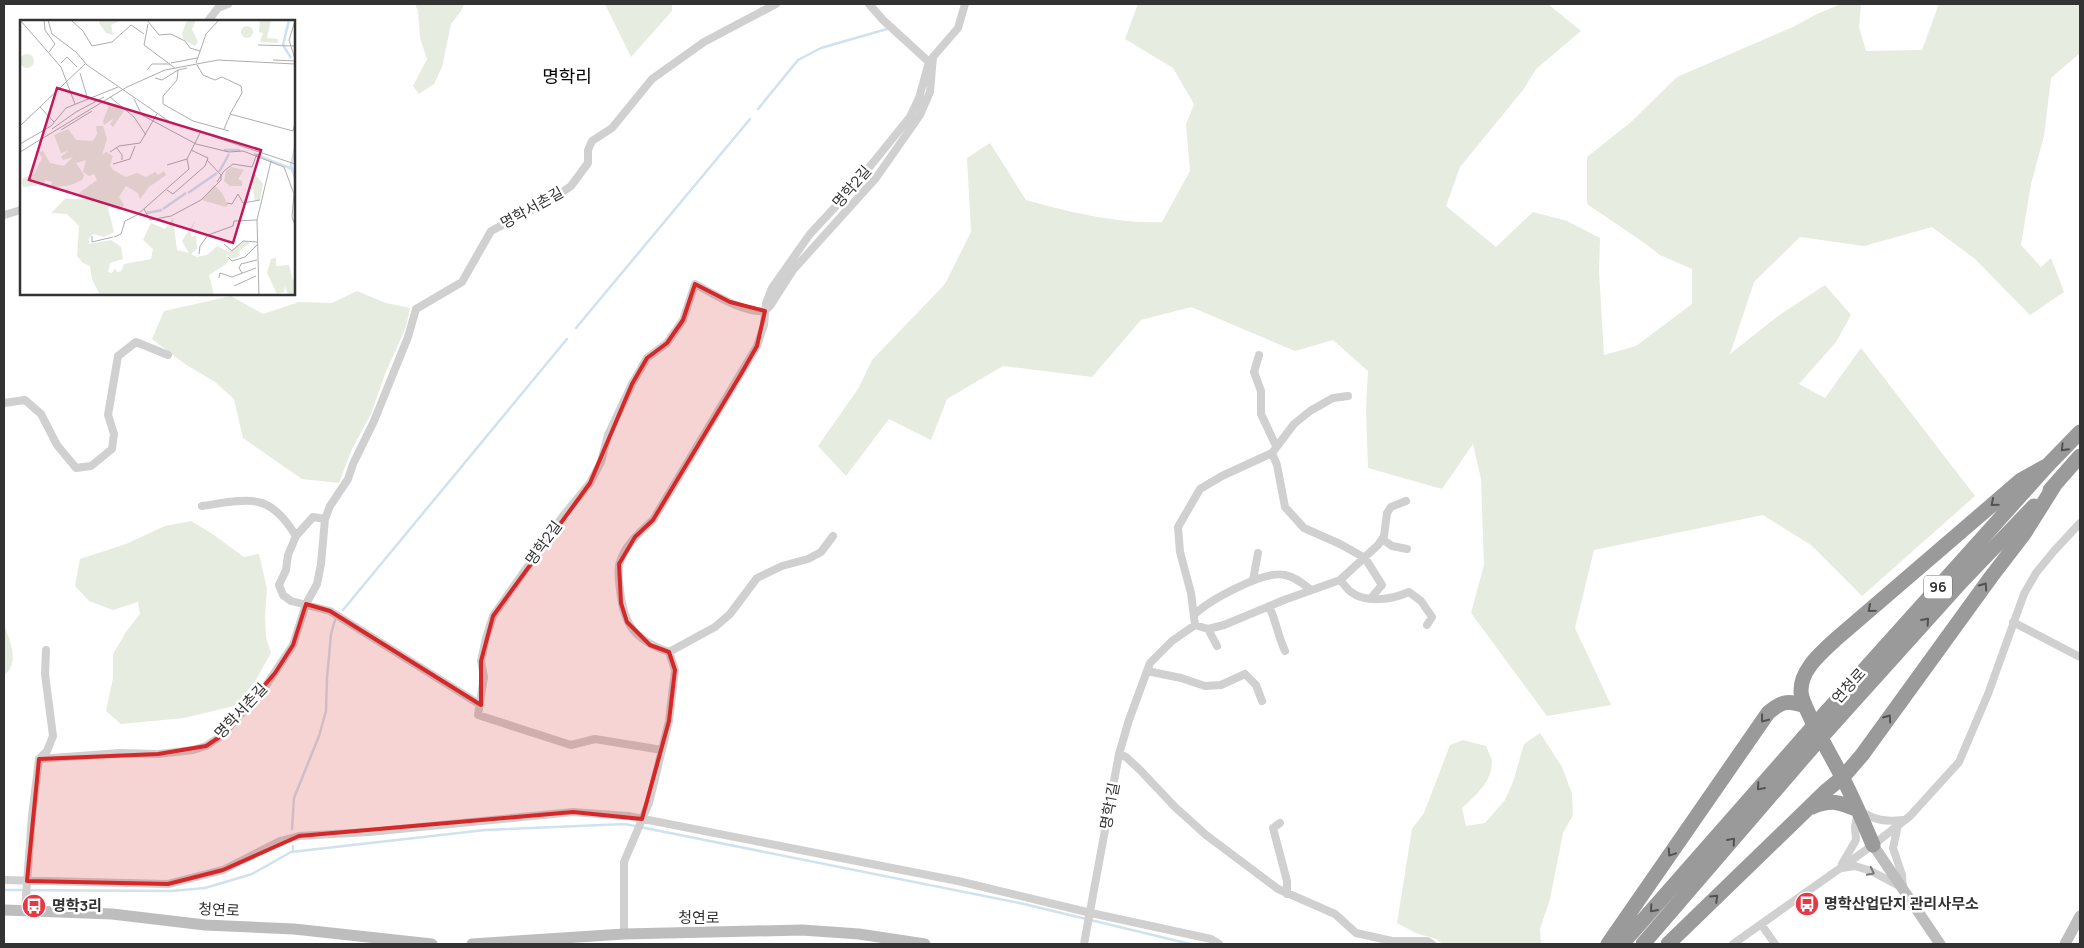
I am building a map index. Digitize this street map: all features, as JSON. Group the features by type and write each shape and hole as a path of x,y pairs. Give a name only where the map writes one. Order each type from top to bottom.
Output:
{"highway":[{"name":"연청로","path":"1643,944 1807,744 2048,465 2080,432"},
{"name":"연청로","path":"1832,716 2080,456"},
{"path":"1873,844 1843,777 1805,706 1801,693 1804,679 1813,661 1836,639 2021,480 2048,465"},
{"path":"1668,944 1843,777 1860,758 2024,534 2056,483"},
{"path":"1613,943 1768,713 1778,705 1786,702 1805,706"},
{"name":"연청로","path":"1613,943 1807,744"},
{"path":"1858,810 1853,787 1860,758"},
{"path":"1810,807 1825,802 1839,802 1858,810"}],"main road":[{"path":"1873,844 1940,944"},
{"name":"청연로","path":"4,910 112,914 205,925 294,929 350,940 432,944"},
{"path":"2065,944 2080,916"},
{"name":"청연로","path":"472,944 624,934 802,930 859,934 926,944"}],"street":[{"path":"209,20 218,8 228,4"},
{"name":"명학서촌길","path":"40,759 120,753 158,754 193,750 206,746 221,736 275,673 293,645 306,604 317,584 321,564 325,519 330,506 348,479 360,447 374,421 408,337 416,309 462,282 491,231 550,200 571,186 588,163 588,150 592,141 612,128 652,79 704,42 776,4"},
{"path":"869,4 883,20 931,63"},
{"name":"명학2길","path":"669,652 650,645 635,633 627,622 621,603 619,564 635,537 653,520 757,346 764,325 766,303 772,288 786,265 810,234 850,192 910,117 919,98 933,56 958,28 965,4"},
{"name":"명학2길","path":"765,311 805,255 876,178 901,144 920,115 930,92 931,63"},
{"path":"4,215 20,210"},
{"name":"명학2길","path":"479,704 484,677 481,661 493,616 590,482 601,462 608,435 632,384 647,358 667,343 683,320 695,284 730,302 750,309 765,311"},
{"path":"4,403 25,400 41,414 56,446 76,468 91,466 112,448 114,434 108,415 118,356 136,342 168,355"},
{"path":"1260,354 1254,372 1261,391 1260,414 1274,449 1285,507 1304,528 1340,544 1365,558 1382,585 1371,598"},
{"path":"1348,396 1333,398 1310,411 1294,424 1274,449 1200,489 1178,526 1180,552 1195,614 1195,625 1208,628 1224,625 1340,580 1365,558 1382,539 1391,507 1406,501"},
{"path":"202,506 259,502 272,509 287,522 296,536"},
{"path":"325,519 313,517 296,536 288,555 286,570 279,585 283,595 291,601 330,611 479,704 478,715 571,745 595,738 662,750"},
{"path":"1733,944 1901,823 1959,762 1988,694 2024,594 2054,550 2080,523"},
{"path":"624,934 624,862 636,837 655,784 673,692 675,670 669,652 715,627 730,614 757,578 782,566 808,559 820,552 833,536"},
{"path":"1382,539 1392,546 1407,550"},
{"path":"1253,580 1258,553"},
{"path":"1195,614 1202,608 1253,580 1284,574 1295,578 1311,590"},
{"path":"1340,580 1351,592 1371,598 1393,598 1409,592 1421,601 1432,617 1427,625"},
{"path":"1269,606 1276,621 1277,633 1285,651"},
{"path":"2013,622 2080,657"},
{"name":"명학1길","path":"1084,944 1120,754 1129,720 1150,663 1172,641 1195,625"},
{"path":"1208,628 1217,646"},
{"path":"25,910 26,881 40,759 47,751 53,736 45,674 46,650"},
{"path":"1147,671 1181,678 1205,686 1221,685 1245,674 1256,685 1262,701"},
{"path":"1120,754 1126,757 1174,807 1206,835 1278,889 1335,914 1356,933 1392,941 1427,942 1432,944"},
{"path":"1838,870 1856,840 1855,827 1858,810 1874,819 1901,823"},
{"path":"4,880 168,884 223,870 280,842 300,836 370,832 573,812 628,816 642,821 958,881 1091,914 1211,939 1219,944"},
{"path":"1280,823 1274,828 1287,881 1287,894"},
{"path":"1901,823 1893,848 1902,875 1903,888"},
{"path":"1838,870 1855,866 1871,871 1903,888"},
{"path":"1761,924 1775,944"}],"highlighted area":[{"path":"695,284 730,302 765,311 757,346 741,374 653,520 635,537 619,564 621,603 627,622 650,645 669,652 675,670 669,721 642,819 573,812 299,836 223,870 168,884 27,881 39,759 158,754 206,746 221,736 275,673 293,645 306,604 330,611 481,705 481,661 493,616 590,483 632,384 647,358 667,343 683,320"}],"shaded area":[{"path":"415,4 464,4 451,24 442,67 434,84 419,94 413,86 427,59 420,38 418,11"},
{"path":"605,4 672,4 672,11 631,57"},
{"path":"1138,4 1548,4 1581,31 1536,69 1523,90 1460,167 1446,206 1496,247 1533,212 1567,221 1600,238 1599,271 1604,355 1636,346 1692,304 1692,269 1660,255 1587,204 1587,157 1631,122 1677,77 1841,4 1861,4 1859,27 1866,51 1922,50 1939,4 2080,4 2080,53 2051,78 2044,136 2031,184 2021,245 2041,267 2051,258 2064,292 2030,315 1975,259 1932,227 1864,246 1800,237 1754,282 1730,354 1778,316 1825,285 1851,315 1836,342 1799,384 1825,398 1861,348 1975,496 1862,596 1811,545 1763,515 1594,550 1575,628 1611,705 1547,716 1471,613 1484,565 1481,479 1473,444 1442,489 1368,468 1366,410 1368,371 1333,340 1295,351 1191,307 1141,320 1092,377 1003,366 947,399 931,440 889,419 846,476 818,446 858,389 872,360 945,284 971,232 967,158 990,143 1026,200 1076,213 1110,219 1162,222 1190,171 1186,125 1194,104 1173,68 1125,39"},
{"path":"357,291 386,303 410,308 406,327 385,374 371,414 352,449 339,483 302,479 243,438 234,399 215,382 185,364 152,339 164,311 231,296 263,314 299,302 332,303"},
{"path":"191,521 244,557 259,554 267,589 266,637 271,653 254,683 234,706 184,718 121,724 106,711 113,678 113,654 126,632 140,614 138,602 113,610 89,601 75,586 80,559 126,544 165,526"},
{"path":"4,624 11,644 13,658 9,670 4,675"},
{"path":"1540,733 1562,767 1572,794 1573,815 1563,833 1550,899 1540,929 1541,944 1443,944 1436,939 1416,933 1397,923 1412,829 1424,813 1450,745 1463,740 1486,746 1492,761 1486,782 1478,793 1462,808 1466,826 1485,823 1505,800 1513,782 1524,744"}],"waterway":[{"path":"758,109 798,60 821,48 887,29"},
{"path":"576,328 750,119"},
{"path":"343,610 567,339"},
{"path":"292,829 294,798 319,736 326,711 331,634 335,620"},
{"path":"4,890 171,891 205,888 252,874 291,852 485,830 625,824 1024,904 1190,944"},
{"path":"293,846 293,852"}],"place":[{"name":"명학산업단지 관리사무소","path":"1807,904"},
{"name":"명학3리","path":"34,906"}],"district":[{"name":"명학리","path":"567,77"}]}
